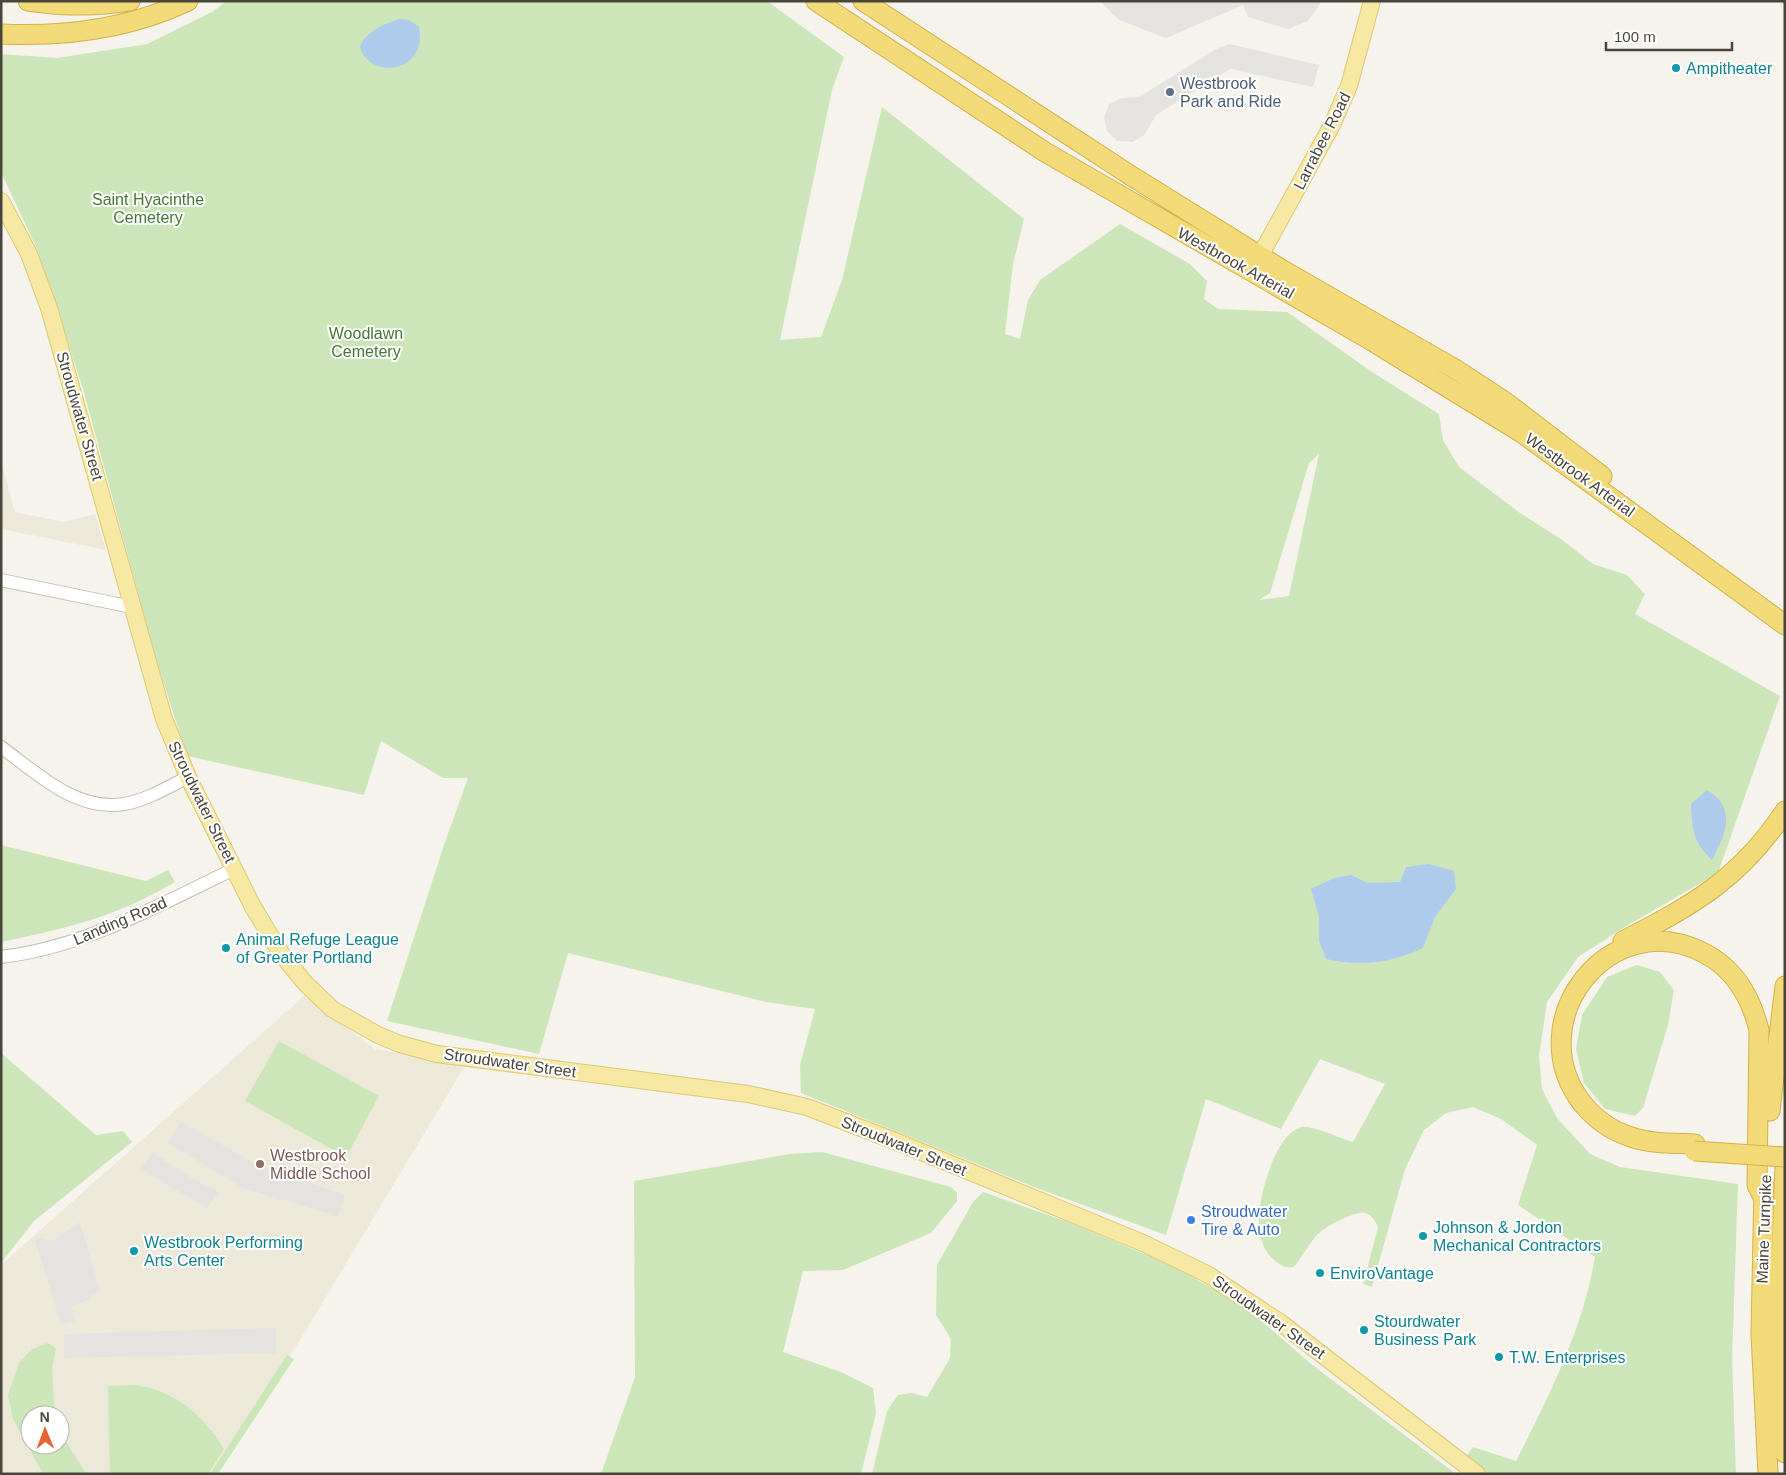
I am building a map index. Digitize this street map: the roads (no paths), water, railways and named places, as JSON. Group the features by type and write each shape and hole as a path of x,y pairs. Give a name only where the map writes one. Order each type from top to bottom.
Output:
{"highway":[{"path":"28,1 51,4 106,5 130,1"},
{"path":"1,34 60,34 100,29 139,20 188,1"},
{"name":"Westbrook Arterial","path":"816,1 1045,152 1455,369 1504,401 1567,448 1640,509 1654,528 1785,625"},
{"name":"Westbrook Arterial","path":"863,1 1133,177 1256,264"},
{"path":"1785,811 1762,843 1734,873 1703,898 1596,957 1575,979 1560,1006 1554,1036 1557,1066 1565,1090 1579,1111 1602,1131 1629,1144 1785,1150"},
{"path":"1763,1198 1757,1185 1758,1030 1754,1010 1745,992 1733,975 1718,962 1691,947 1661,942 1631,946 1600,963 1576,989 1567,1007 1562,1027 1561,1047 1564,1067 1576,1095 1592,1114 1612,1129 1641,1140 1694,1148 1785,1158"},
{"name":"Maine Turnpike","path":"1768,1474 1761,1334 1763,1198 1772,1082 1785,986"},
{"name":"Maine Turnpike","path":"1785,1165 1780,1324 1785,1453"}],"main road":[{"name":"Larrabee Road","path":"1256,264 1324,144 1346,94 1372,1"},
{"name":"Stroudwater Street","path":"1,201 29,254 49,308 164,719 188,777 253,907 282,955 305,983 332,1009 378,1035 400,1044 437,1054 719,1089 778,1100 807,1107 894,1141 1143,1243 1207,1274 1280,1323 1477,1474"}],"street":[{"path":"1,580 132,607"},
{"path":"1,747 64,792 94,803 124,804 153,794 188,777"},
{"name":"Landing Road","path":"1,957 26,954 75,942 145,912 234,869"}],"water":[{"path":"399,19 409,20 419,27 419,42 415,54 407,63 397,67 385,68 375,65 366,58 360,47 363,41 371,32"},
{"path":"1707,790 1717,797 1726,813 1724,832 1712,860 1697,841 1691,813 1691,804"},
{"path":"1429,864 1454,871 1456,889 1435,917 1423,948 1399,957 1376,962 1351,963 1326,959 1319,941 1319,917 1311,889 1334,878 1351,875 1368,883 1400,882 1406,867"}],"place":[{"name":"Ampitheater","path":"1676,68"},
{"name":"Westbrook Park and Ride","path":"1170,92"},
{"name":"Animal Refuge League of Greater Portland","path":"226,948"},
{"name":"Westbrook Middle School","path":"260,1164"},
{"name":"Stroudwater Tire & Auto","path":"1191,1220"},
{"name":"Johnson & Jordon Mechanical Contractors","path":"1423,1236"},
{"name":"Westbrook Performing Arts Center","path":"134,1251"},
{"name":"EnviroVantage","path":"1320,1273"},
{"name":"Stourdwater Business Park","path":"1364,1330"},
{"name":"T.W. Enterprises","path":"1499,1357"}],"park label":[{"name":"Saint Hyacinthe Cemetery","path":"148,208"},
{"name":"Woodlawn Cemetery","path":"366,342"}]}
